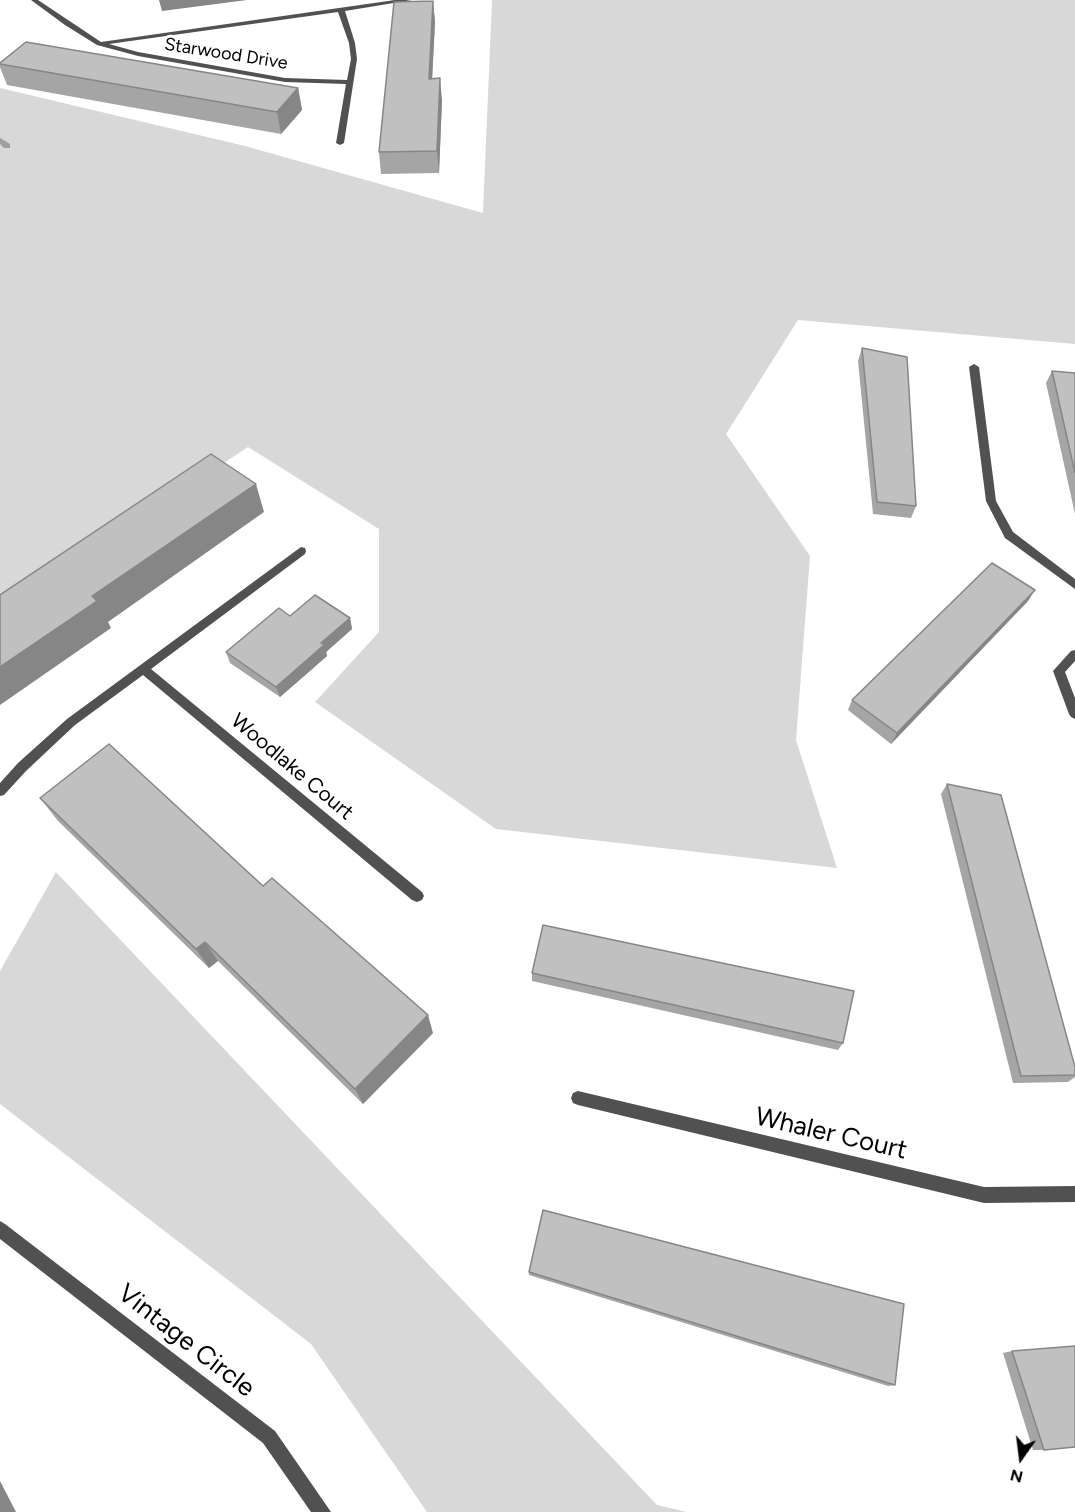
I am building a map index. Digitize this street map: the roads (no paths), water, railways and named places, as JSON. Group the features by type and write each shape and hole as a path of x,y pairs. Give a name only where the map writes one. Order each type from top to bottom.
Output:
{"street":[{"name":"Starwood Drive","path":"34,0 99,44 138,54 285,80 350,82"},
{"name":"Starwood Drive","path":"99,44 409,0"},
{"path":"340,143 354,59 352,43 341,10"},
{"path":"974,367 992,501 1009,535 1075,585"},
{"path":"0,791 22,767 71,722 302,551"},
{"path":"1075,654 1059,670 1075,714"},
{"name":"Woodlake Court","path":"142,668 417,896"},
{"name":"Whaler Court","path":"578,1098 984,1195 1075,1194"},
{"name":"Vintage Circle","path":"0,1229 269,1437 322,1512"}],"waterway":[{"path":"0,31 4,29"},
{"path":"0,140 7,146"}]}
